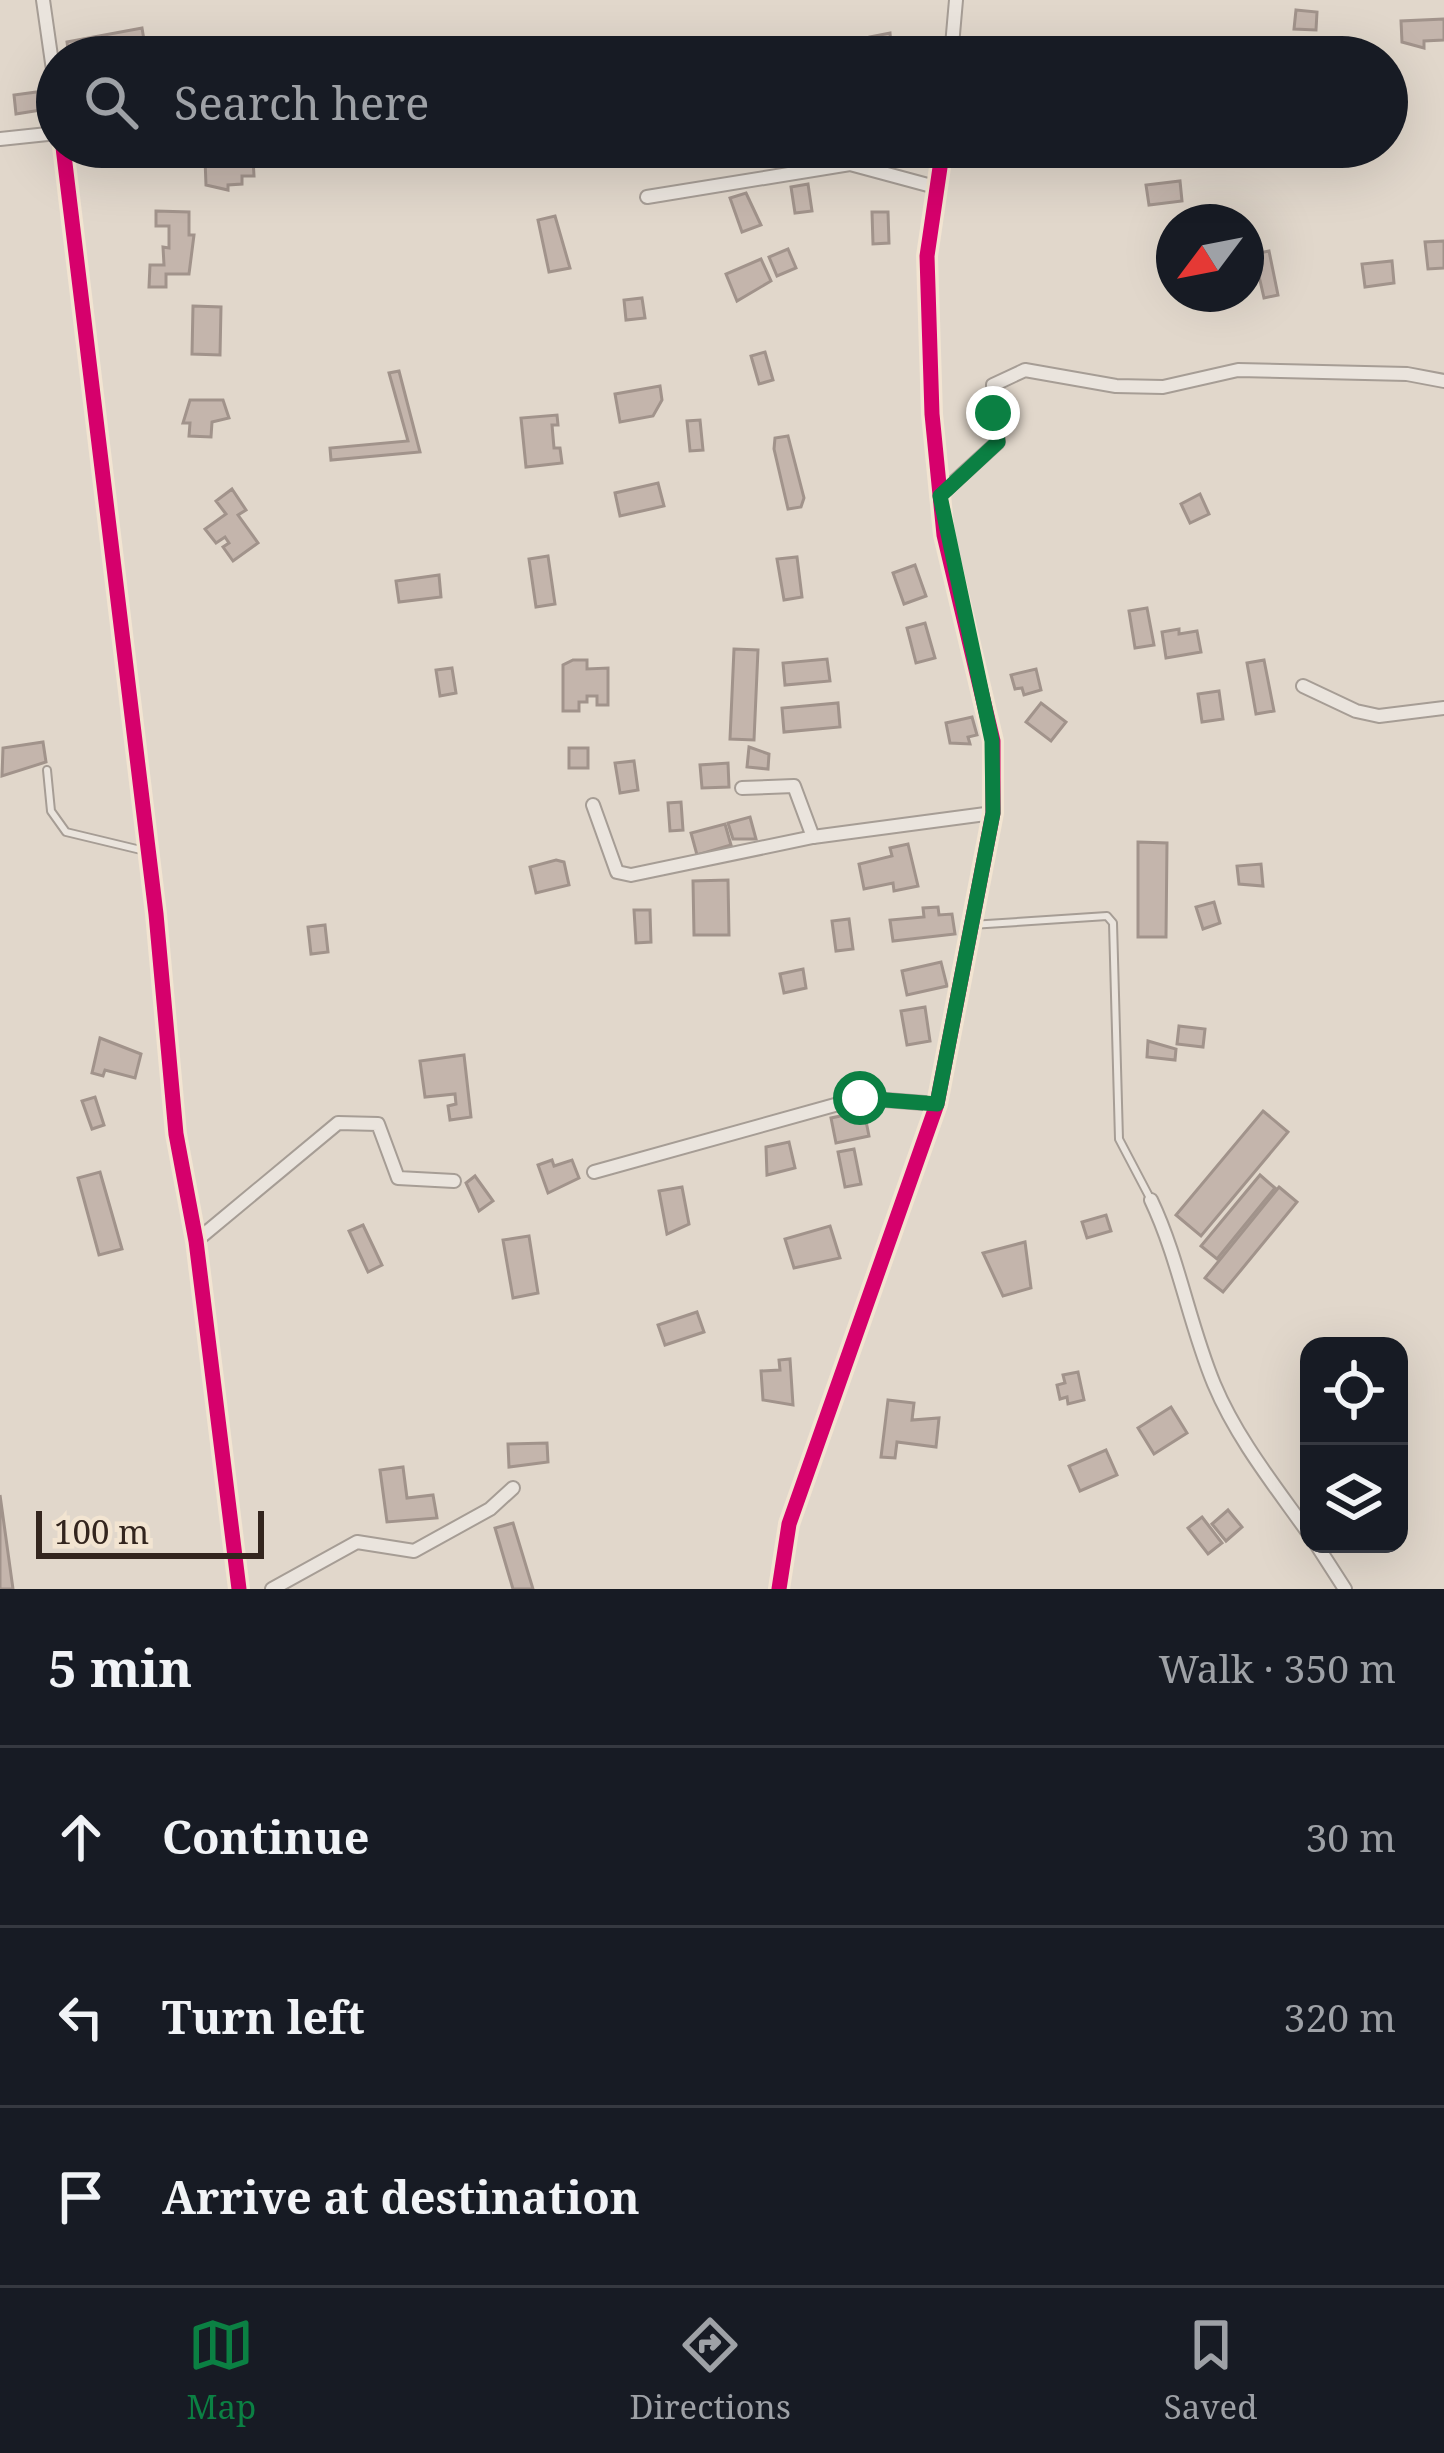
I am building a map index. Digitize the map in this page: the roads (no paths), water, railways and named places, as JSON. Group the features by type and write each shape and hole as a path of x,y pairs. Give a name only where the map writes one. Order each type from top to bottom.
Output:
{"street":[{"path":"43,0 48,36"},
{"path":"953,36 956,0"},
{"path":"0,139 36,135"},
{"path":"66,168 148,852 176,1135 196,1241 239,1589"},
{"path":"647,197 825,168"},
{"path":"865,168 939,188"},
{"path":"779,1589 789,1524 937,1104 993,813 992,741 940,496 927,256 941,168"},
{"path":"940,496 998,442 993,386 1025,370 1116,386 1163,387 1238,370 1407,374 1444,382"},
{"path":"1304,686 1356,712 1379,716 1444,708"},
{"path":"742,788 794,786 813,837"},
{"path":"593,806 617,872 631,875 813,837 993,813"},
{"path":"594,1172 860,1098 937,1104"},
{"path":"196,1241 338,1123 378,1124 394,1174 404,1180 454,1180"},
{"path":"1150,1200 1182,1277 1214,1383 1243,1440 1300,1521"},
{"path":"272,1589 357,1542 414,1551 490,1509 513,1488"},
{"path":"1322,1553 1345,1589"}],"lane":[{"path":"46,770 51,811 66,832 148,852"},
{"path":"968,926 1107,916 1113,923 1119,1139 1150,1200"}]}
